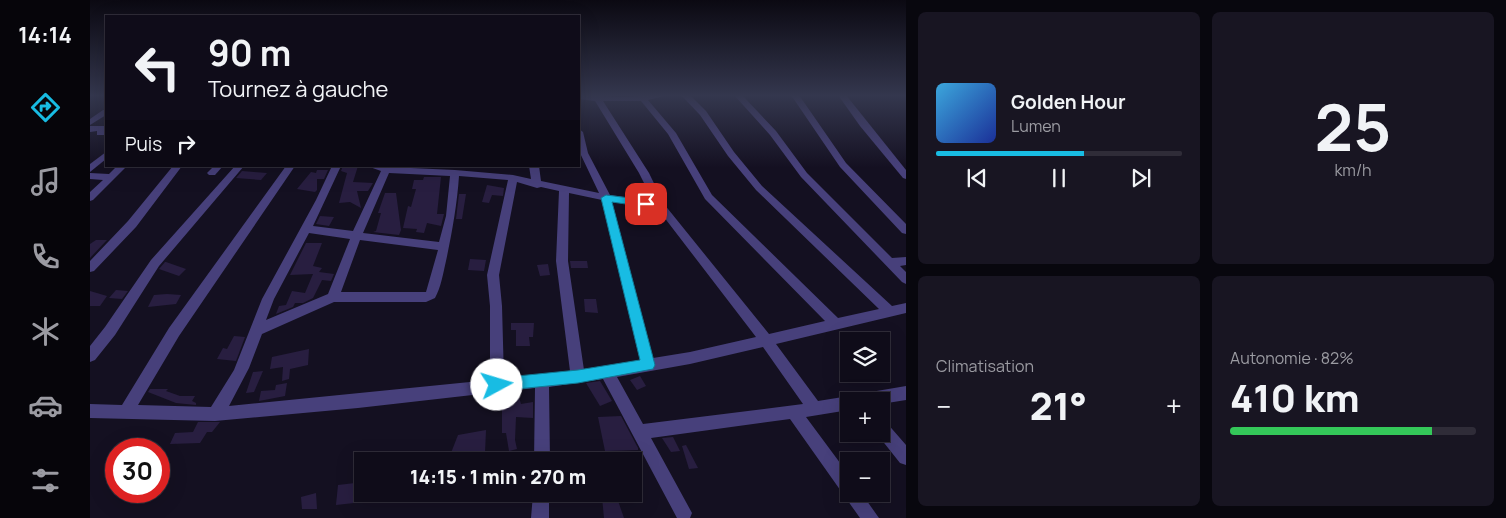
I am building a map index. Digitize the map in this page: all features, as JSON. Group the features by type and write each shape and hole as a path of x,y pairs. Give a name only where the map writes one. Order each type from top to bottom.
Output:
{"street":[{"path":"611,119 644,173 660,205 766,340 815,409"},
{"path":"660,119 672,133 708,197 836,324"},
{"path":"707,119 731,154 759,188 890,312"},
{"path":"760,119 804,175 906,279"},
{"path":"812,119 824,140 848,172 906,230"},
{"path":"861,119 906,176"},
{"path":"90,129 102,128 100,133 105,133"},
{"path":"580,136 584,153 606,198 648,365"},
{"path":"90,169 105,156"},
{"path":"90,198 121,167"},
{"path":"90,268 132,224 177,167"},
{"path":"90,356 110,331 154,263 239,167"},
{"path":"125,413 174,332 290,167"},
{"path":"215,414 232,390 268,300 305,229 323,201 337,167"},
{"path":"375,167 386,170 427,169 488,178 513,178 536,185 606,198 660,205"},
{"path":"488,167 488,178"},
{"path":"534,167 536,185"},
{"path":"333,297 356,236 386,170"},
{"path":"257,330 333,297 431,295 452,216 455,173"},
{"path":"90,176 112,177"},
{"path":"497,385 496,306 493,276 513,178"},
{"path":"564,189 562,261 578,377"},
{"path":"305,229 445,247"},
{"path":"891,262 906,261"},
{"path":"90,411 215,414 432,394 578,377 690,358 906,308"},
{"path":"607,372 684,513"},
{"path":"542,380 542,452"},
{"path":"890,396 906,393"},
{"path":"640,432 840,405"},
{"path":"793,412 840,477"},
{"path":"890,438 906,457"},
{"path":"540,518 541,502"},
{"path":"858,502 870,518"}],"building":[{"path":"343,167 358,167 353,182 373,183 368,191 357,191 361,208 350,202 339,203 347,173 341,171"},
{"path":"317,170 328,170 324,179 317,179 317,190 315,192 297,189 311,172 316,173"},
{"path":"242,171 267,173 261,180 236,178"},
{"path":"424,177 441,177 437,214 444,214 441,226 427,223 424,233 416,232 417,229 403,228 408,206 411,207 416,189 412,189 414,180 423,180"},
{"path":"487,185 504,188 503,196 492,195 489,203 482,202"},
{"path":"385,193 396,193 401,230 399,235 373,232 376,231 381,213 378,213"},
{"path":"459,194 466,194 462,219 456,219"},
{"path":"320,216 334,217 329,226 316,224"},
{"path":"96,240 107,240 90,258 90,244"},
{"path":"306,243 322,243 313,266 322,268 319,272 334,274 331,281 322,280 313,298 303,303 295,303 293,307 276,314 279,306 286,305 292,291 305,293 313,274 290,275"},
{"path":"470,259 486,260 484,271 468,270"},
{"path":"570,261 587,261 588,268 571,268"},
{"path":"165,262 186,269 179,276 159,269"},
{"path":"548,264 550,275 540,276 537,265"},
{"path":"116,290 128,291 122,299 109,298"},
{"path":"90,291 107,296 100,306 90,306"},
{"path":"154,295 181,295 176,304 148,307"},
{"path":"584,299 596,299 598,313 585,312"},
{"path":"511,323 534,323 533,337 529,337 530,346 516,346 516,330 511,330"},
{"path":"234,336 245,337 236,361 217,359 223,348 227,349"},
{"path":"309,349 308,365 290,369 289,379 282,381 283,367 270,369 272,357"},
{"path":"263,371 254,392 246,393 253,372"},
{"path":"640,376 646,386 637,390 630,380"},
{"path":"600,381 612,401 600,406 586,383"},
{"path":"287,383 285,396 259,401 261,391 275,390 276,385"},
{"path":"150,389 168,389 166,391 180,396 195,396 192,401 196,405 176,403 148,392"},
{"path":"511,393 511,396 518,394 521,404 533,402 533,418 516,417 515,440 517,449 509,451 506,433 502,433 502,406 499,406 500,399 497,399 497,394"},
{"path":"621,416 638,450 605,451 598,417"},
{"path":"198,422 220,422 212,432 207,432 200,443 170,444 175,433 193,432"},
{"path":"486,430 485,452 451,452 458,435"},
{"path":"673,437 680,451 671,452 662,438"},
{"path":"686,445 698,468 689,469 682,446"},
{"path":"354,483 354,503 336,505 338,485"},
{"path":"316,493 317,509 302,509 301,497"},
{"path":"602,502 618,502 624,518 604,518"}],"route":[{"path":"497,385 578,377 648,365 606,198 646,204"}]}
